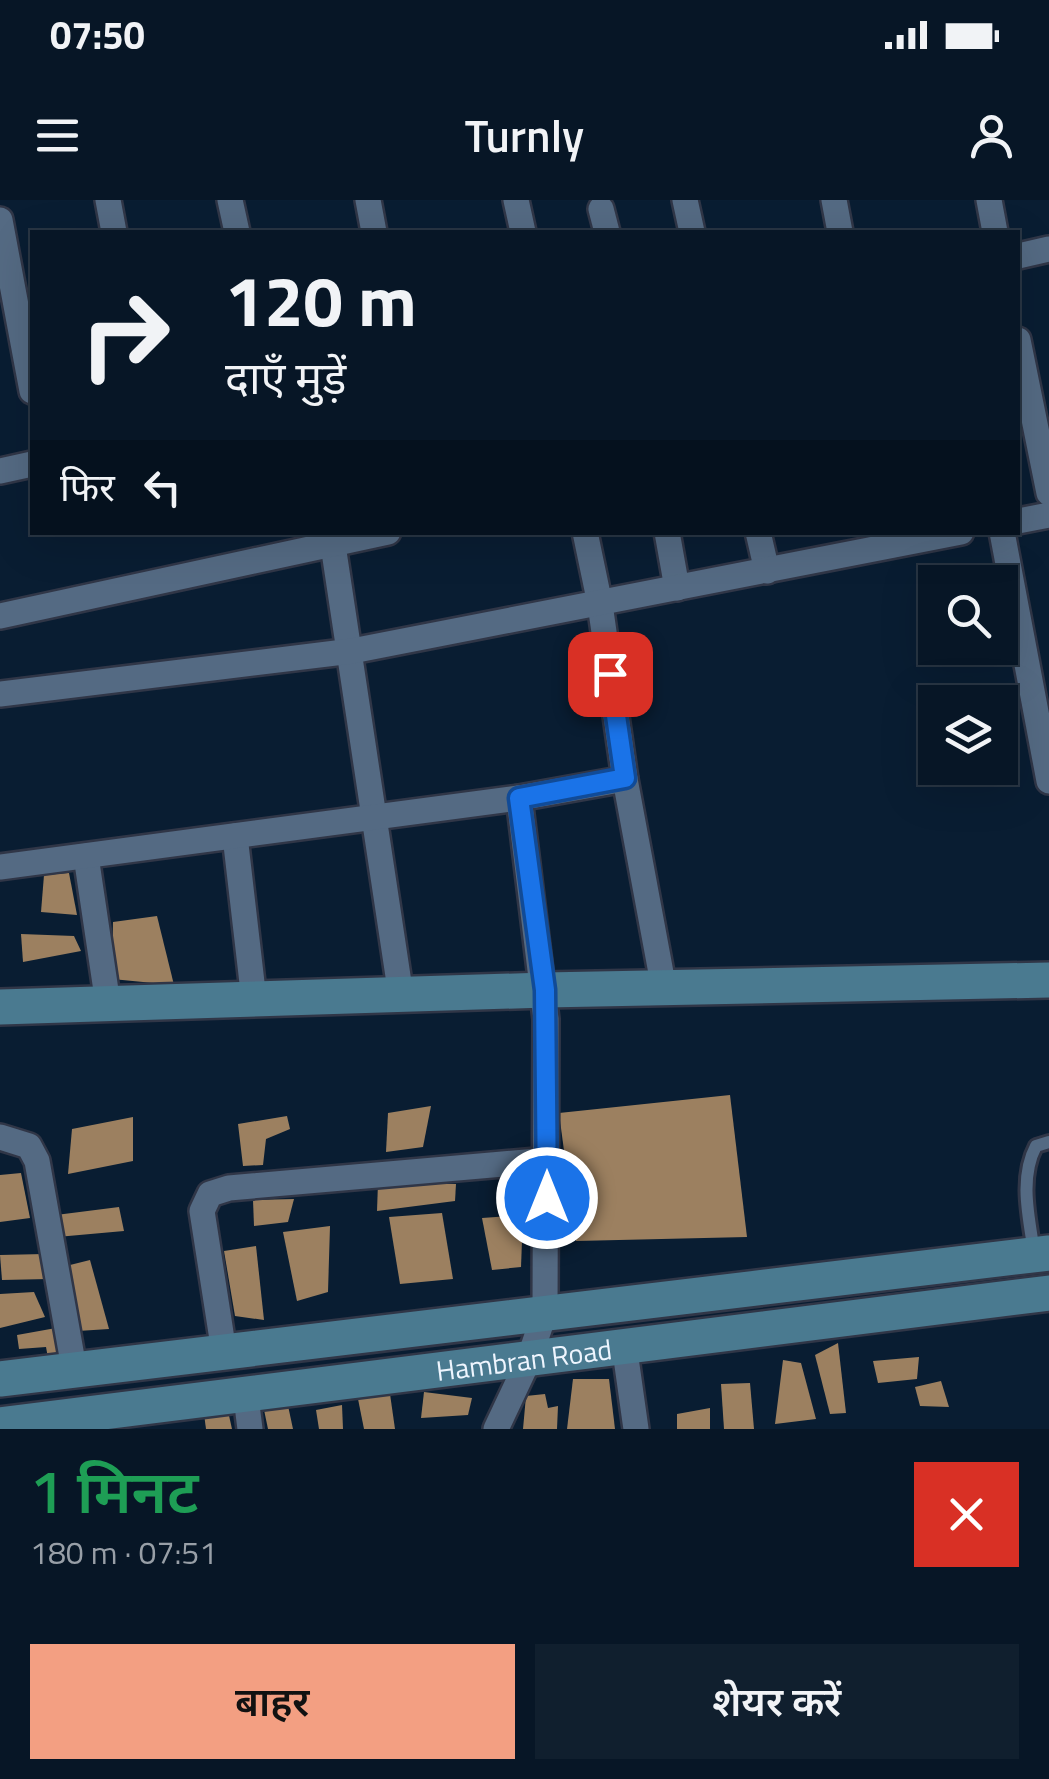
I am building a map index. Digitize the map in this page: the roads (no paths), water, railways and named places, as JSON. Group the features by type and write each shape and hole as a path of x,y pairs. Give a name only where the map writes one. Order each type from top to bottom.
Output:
{"main road":[{"path":"0,1008 402,996 546,1004 664,990 1049,980"},
{"name":"Hambran Road","path":"0,1379 1042,1254"},
{"name":"Hambran Road","path":"0,1425 248,1413 624,1344 1049,1293"}],"street":[{"path":"108,200 114,230"},
{"path":"230,200 237,230"},
{"path":"368,200 374,230"},
{"path":"516,200 522,230"},
{"path":"684,200 692,230"},
{"path":"834,200 840,230"},
{"path":"989,200 996,230"},
{"path":"0,220 30,380"},
{"path":"1020,256 1049,249"},
{"path":"1020,350 1049,493"},
{"path":"0,471 30,464"},
{"path":"1020,521 1049,515"},
{"path":"0,616 375,535"},
{"path":"586,535 664,990"},
{"path":"668,535 677,588"},
{"path":"759,535 767,571"},
{"path":"0,694 352,651 932,535"},
{"path":"1003,535 1043,720 1049,781"},
{"path":"333,545 402,996"},
{"path":"0,866 519,798 625,778"},
{"path":"496,1429 530,1359 544,1312 548,1160 546,1004 519,798"},
{"path":"235,836 254,1000"},
{"path":"86,856 108,1004"},
{"path":"0,1137 29,1146 37,1162 74,1368"},
{"path":"224,1352 202,1211 210,1194 230,1188 548,1160"},
{"path":"624,1344 636,1429"}],"lane":[{"path":"1042,1254 1028,1207 1028,1160 1036,1146 1049,1142"}]}
